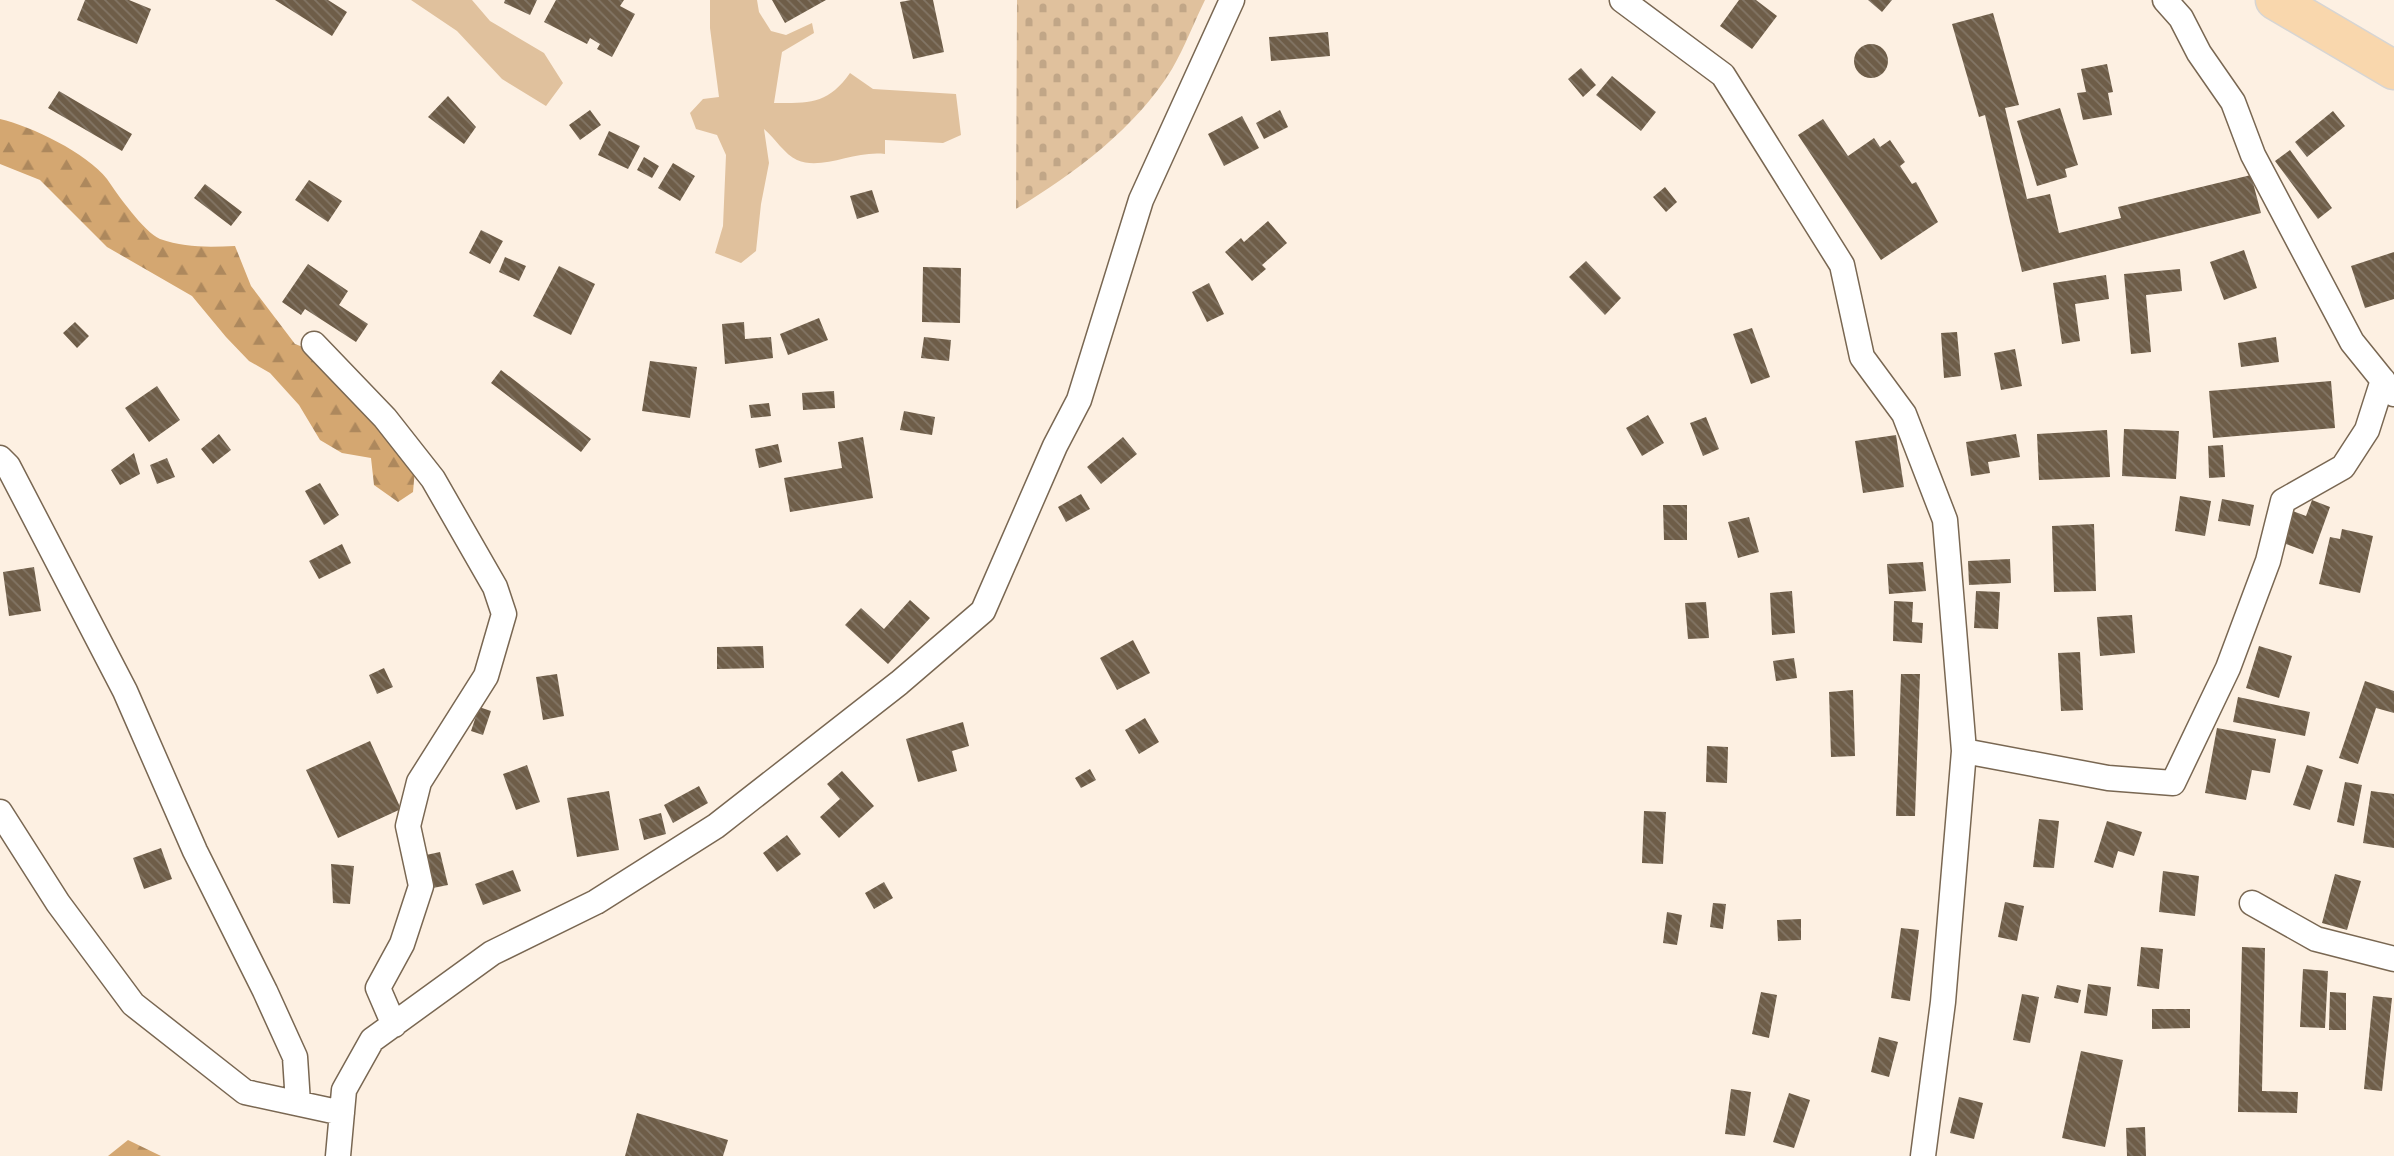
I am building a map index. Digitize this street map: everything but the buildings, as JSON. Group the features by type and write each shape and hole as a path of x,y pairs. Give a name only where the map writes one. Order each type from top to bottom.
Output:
{"main road":[{"path":"2275,0 2394,70"}],"street":[{"path":"338,1156 344,1090 372,1040 492,953 596,902 716,826 900,683 983,611 1055,446 1079,400 1140,200 1232,0"},
{"path":"1622,0 1723,75 1842,265 1862,357 1904,414 1945,520 1964,751 1945,989 1923,1156"},
{"path":"1964,751 2108,778 2172,783 2228,668 2267,561 2283,501 2343,467 2367,430 2389,387 2352,342 2253,155 2233,102 2199,53 2181,18 2165,0"},
{"path":"314,344 385,418 433,479 495,587 504,614 486,676 419,782 408,826 421,886 402,944 379,988 394,1025"},
{"path":"0,458 8,466 125,691 195,850 265,991 295,1057 298,1103"},
{"path":"0,812 58,903 133,1004 245,1092 342,1113"},
{"path":"2252,904 2316,939 2394,959"}],"green space":[{"path":"411,0 472,0 490,21 544,53 563,83 546,106 502,79 457,31"},
{"path":"710,0 757,0 759,12 771,31 786,35 812,23 814,33 782,52 774,103 818,100 834,91 850,73 873,89 956,94 961,135 943,143 885,140 885,154 807,163 793,158 764,129 769,163 756,251 741,263 715,253 723,226 726,155 717,135 696,129 690,113 703,99 719,97 710,28"},
{"path":"1017,0 1205,0 1172,69 1141,111 1103,148 1016,209"},
{"path":"0,119 42,134 73,150 98,169 139,221 160,239 206,247 235,246 251,286 295,344 324,355 416,458 413,492 398,502 374,485 371,458 342,453 320,440 299,405 270,373 249,361 192,296 107,247 40,180 0,164"},
{"path":"128,1140 161,1156 108,1156"}]}
